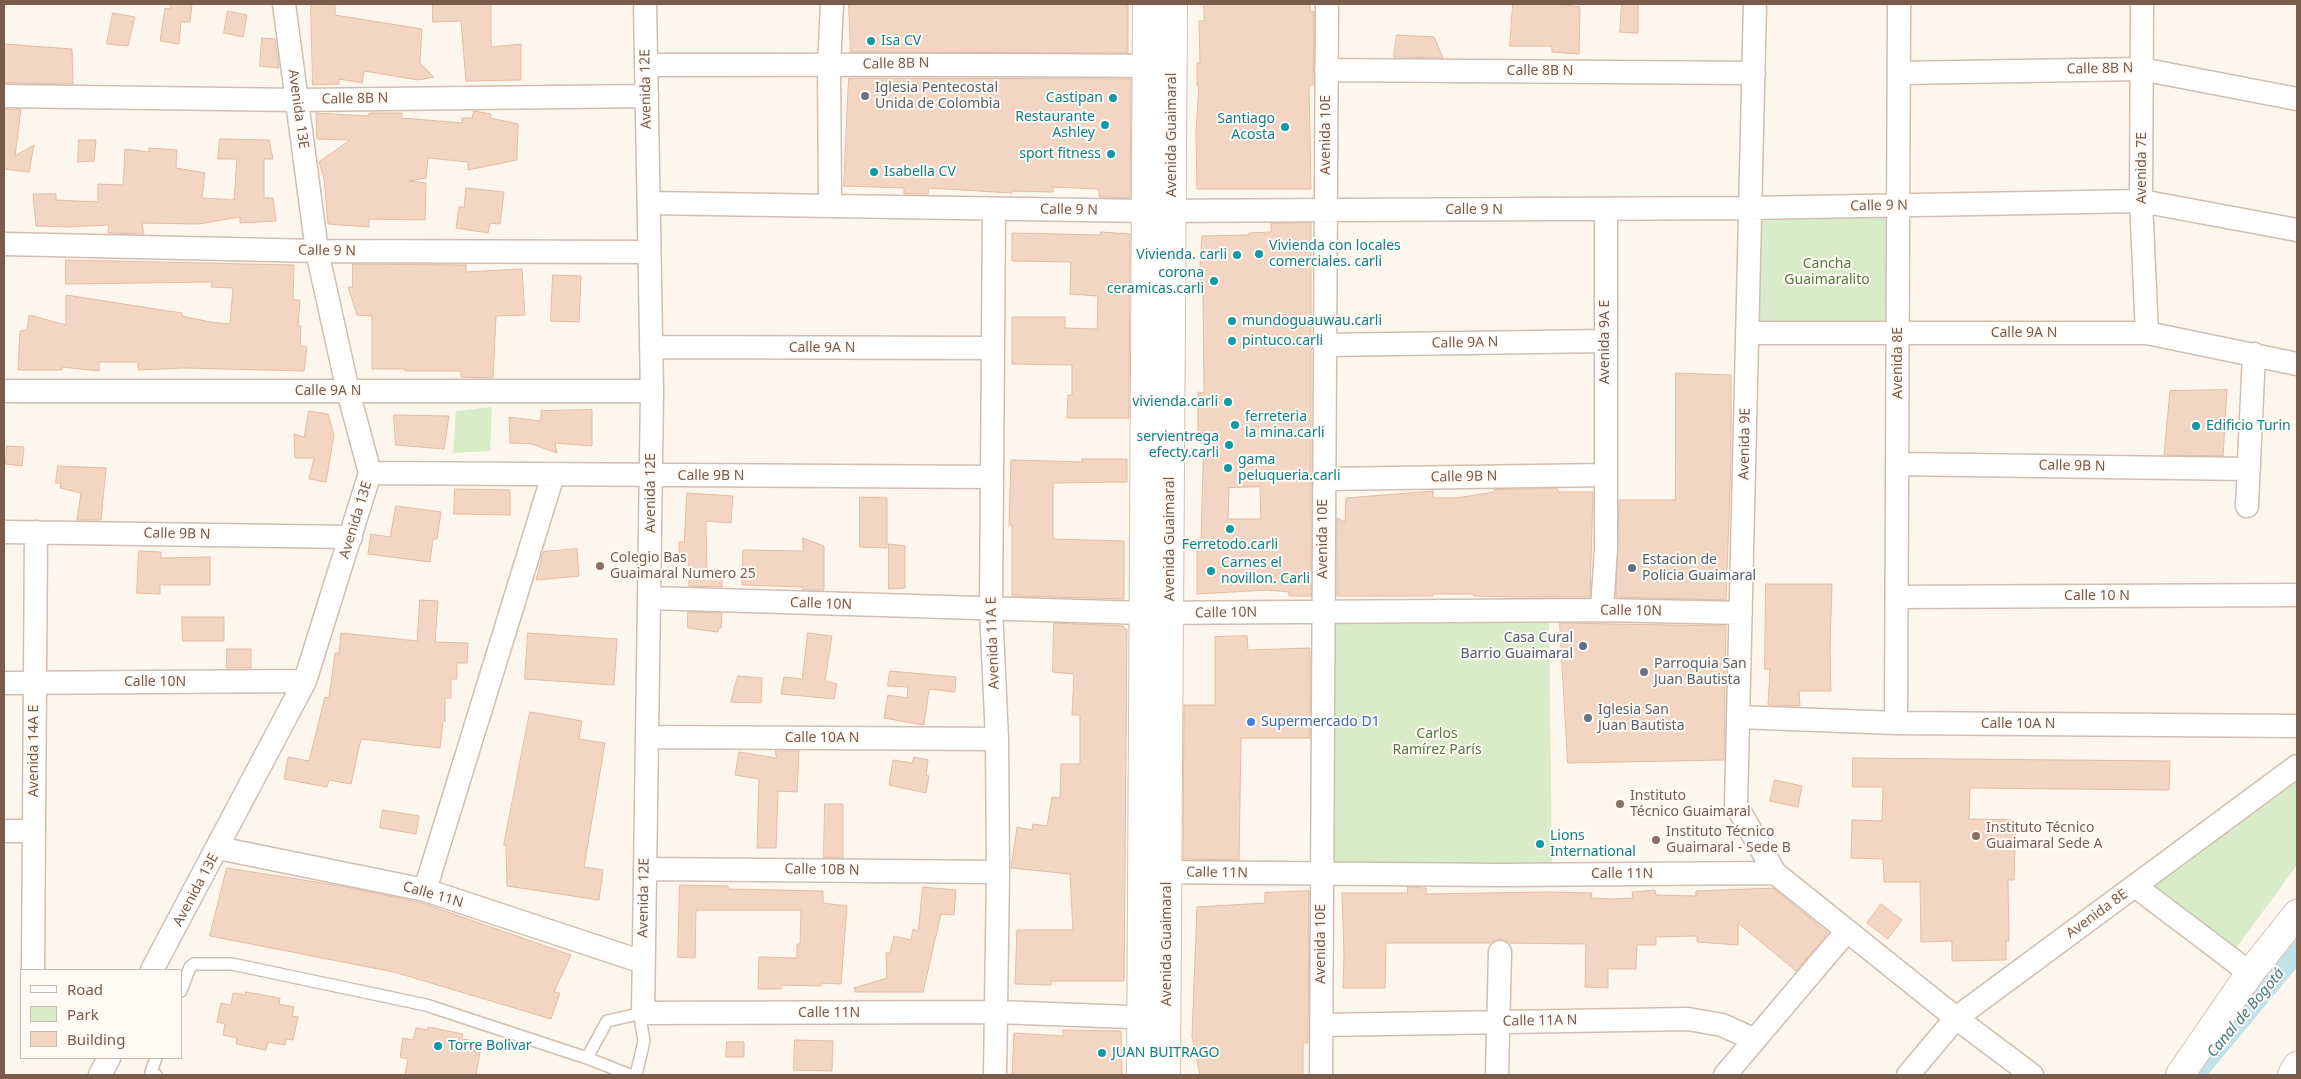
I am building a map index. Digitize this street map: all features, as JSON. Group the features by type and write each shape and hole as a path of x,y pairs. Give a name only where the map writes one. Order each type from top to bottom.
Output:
{"street":[{"name":"Avenida 13E","path":"153,969 305,681 370,473 348,391 317,251 284,4"},
{"name":"Avenida 12E","path":"642,1013 651,598 652,391 645,4"},
{"path":"830,204 829,66 832,4"},
{"name":"Avenida Guaimaral","path":"1147,4 1147,66 1159,211"},
{"name":"Avenida Guaimaral","path":"1166,1075 1154,1018 1156,613 1159,211 1173,4"},
{"name":"Avenida 10E","path":"1321,1075 1327,4"},
{"name":"Avenida 9E","path":"1755,4 1736,805 1775,873"},
{"name":"Avenida 8E","path":"1896,723 1900,4"},
{"name":"Avenida 7E","path":"2142,4 2142,201 2147,333"},
{"name":"Calle 8B N","path":"646,65 829,66 924,63 1147,66"},
{"name":"Calle 8B N","path":"1899,73 2141,68 2297,99"},
{"name":"Calle 8B N","path":"1326,70 1754,73"},
{"name":"Calle 8B N","path":"4,96 297,100 647,96"},
{"name":"Calle 9 N","path":"649,203 830,204 994,210 1159,211 1750,208 2142,201 2297,230"},
{"name":"Avenida 9A E","path":"1602,610 1606,548 1606,209"},
{"name":"Avenida 11A E","path":"994,210 992,609 997,739 998,872 995,1075"},
{"name":"Calle 9 N","path":"4,244 317,251 650,252"},
{"name":"Calle 9A N","path":"1747,333 2147,333 2297,364"},
{"name":"Calle 9A N","path":"1324,345 1605,341"},
{"name":"Calle 9A N","path":"651,347 993,348"},
{"path":"2247,506 2254,354"},
{"name":"Calle 9A N","path":"4,391 652,391"},
{"name":"Calle 9B N","path":"1897,464 2248,469"},
{"name":"Calle 9B N","path":"370,473 992,477"},
{"path":"425,890 553,475"},
{"name":"Calle 9B N","path":"1324,480 1605,475"},
{"name":"Calle 9B N","path":"4,532 351,536"},
{"name":"Avenida 14A E","path":"33,969 36,532"},
{"name":"Calle 10 N","path":"1897,597 2297,596"},
{"name":"Calle 10N","path":"651,598 1156,613 1602,610 1741,613"},
{"name":"Calle 10N","path":"4,683 305,681"},
{"name":"Calle 10A N","path":"1738,717 1896,723 2297,726"},
{"name":"Calle 10A N","path":"648,737 997,739"},
{"name":"Avenida 8E","path":"1908,1075 1956,1018 2297,766"},
{"path":"4,831 34,831"},
{"name":"Calle 11N","path":"218,848 425,890 643,962"},
{"name":"Calle 10B N","path":"645,868 998,872"},
{"name":"Calle 11N","path":"1155,872 1321,875 1775,873"},
{"path":"1775,873 1846,932 2032,1075"},
{"path":"2134,886 2250,973"},
{"path":"2180,1075 2250,973 2297,914"},
{"path":"1725,1075 1846,932"},
{"path":"1497,1075 1500,952"},
{"name":"Calle 11N","path":"642,1013 997,1012 1154,1018"},
{"name":"Avenida Guaimaral","path":"1141,1075 1154,1018"},
{"name":"Calle 11A N","path":"1322,1025 1688,1018 1722,1025 1755,1040"},
{"path":"100,1075 108,1059"},
{"path":"2292,1075 2297,1066"}],"lane":[{"path":"182,988 190,968 194,964 232,964 426,1005 587,1058 630,1075"},
{"path":"587,1058 607,1021 642,1013 641,1023 644,1041 636,1075"},
{"path":"156,1059 151,1072 156,1075"}],"green space":[{"name":"Cancha Guaimaralito","path":"1888,215 1887,326 1756,327 1758,221"},
{"path":"492,407 490,451 453,453 456,411"},
{"name":"Carlos Ramírez París","path":"1549,616 1552,865 1324,867 1321,618"},
{"path":"2297,774 2297,865 2231,955 2147,889"}],"building":[{"path":"171,4 192,4 190,22 181,22 179,44 160,41 165,8 170,9"},
{"path":"311,4 335,4 335,15 422,29 420,63 434,77 418,80 364,71 362,83 339,79 339,84 313,85"},
{"path":"433,4 491,4 491,47 521,44 521,80 466,81 461,21 433,22"},
{"path":"849,4 1128,4 1128,53 851,52"},
{"path":"1204,4 1310,4 1310,11 1314,12 1313,85 1309,85 1311,189 1197,189 1196,132 1199,85 1197,85 1197,63 1200,63 1199,21 1204,21"},
{"path":"1513,4 1560,4 1580,7 1579,54 1552,52 1552,46 1510,46"},
{"path":"1622,4 1638,4 1638,33 1620,32"},
{"path":"228,11 247,15 243,37 224,33"},
{"path":"113,13 135,17 128,46 107,44"},
{"path":"1397,35 1434,37 1443,58 1394,57"},
{"path":"262,38 275,39 279,68 260,66"},
{"path":"4,44 72,49 73,84 4,83"},
{"path":"849,78 1131,79 1130,198 1099,197 1099,189 1053,187 1053,192 1012,191 1012,193 929,188 928,194 904,194 904,188 844,186"},
{"path":"4,109 21,109 15,156 34,145 29,172 4,169"},
{"path":"474,111 491,114 490,118 518,124 517,160 468,170 468,162 428,158 426,178 409,181 426,183 425,220 369,219 369,227 328,224 324,178 319,162 350,140 317,139 316,113 369,116 369,113 402,113 402,118 462,123 462,118 472,118"},
{"path":"220,139 269,140 273,159 264,159 264,198 273,198 276,221 240,223 240,217 199,224 142,223 144,234 108,233 109,225 36,226 33,194 56,194 56,200 98,202 98,184 123,185 125,149 149,152 149,148 177,150 176,168 205,173 202,198 234,200 237,159 218,159"},
{"path":"79,140 96,140 94,161 78,162"},
{"path":"466,188 504,192 500,224 490,223 488,233 456,228 459,207 464,207"},
{"path":"1311,223 1311,596 1289,596 1289,592 1266,590 1197,594 1197,540 1201,540 1204,436 1198,436 1198,392 1204,393 1203,290 1200,290 1202,236 1249,235 1249,233 1271,232 1271,224","holes":["1260,487 1261,519 1228,519 1229,488"]},
{"path":"1101,232 1130,234 1129,418 1067,418 1068,395 1072,395 1072,365 1012,364 1012,317 1065,317 1065,328 1097,329 1098,296 1070,294 1071,262 1012,261 1012,233 1100,235"},
{"path":"66,260 294,265 293,300 300,300 298,326 301,326 300,346 307,347 304,371 184,368 138,370 138,362 99,362 99,371 62,367 62,370 18,370 20,331 27,330 29,315 66,325 66,295 182,313 182,316 230,324 233,288 211,287 212,282 66,284"},
{"path":"353,264 466,265 466,272 522,269 525,315 496,316 493,378 461,377 461,371 372,369 372,316 357,315 348,287 352,287"},
{"path":"553,275 581,276 579,322 551,321"},
{"path":"1676,373 1731,375 1731,457 1726,600 1616,597 1619,500 1675,500"},
{"name":"Edificio Turin","path":"2227,390 2223,456 2164,455 2170,391"},
{"path":"592,410 592,446 555,443 557,453 532,444 510,443 509,417 541,421 541,411"},
{"path":"309,411 328,414 334,435 326,482 309,479 314,458 295,458 294,434 304,437"},
{"path":"394,415 449,416 444,449 396,445"},
{"path":"7,446 24,447 22,466 6,464"},
{"path":"1082,459 1127,459 1127,482 1053,483 1053,539 1124,541 1124,599 1012,596 1012,525 1009,525 1011,460 1082,462"},
{"path":"58,466 106,468 101,520 77,520 81,493 60,488 61,483 56,483"},
{"path":"455,489 510,490 510,515 454,514"},
{"path":"1557,489 1558,492 1593,492 1590,597 1474,596 1474,594 1337,596 1337,518 1345,522 1346,498 1433,491 1433,498 1456,498 1494,492 1494,490"},
{"path":"687,493 733,496 731,523 706,521 707,573 722,573 722,587 689,586 689,562 679,562 679,542 684,542"},
{"path":"860,497 887,498 887,548 860,547"},
{"path":"396,506 441,512 437,539 433,539 430,562 368,554 371,534 390,537"},
{"path":"803,538 824,546 824,590 803,590 803,587 742,585 743,550 803,551"},
{"path":"889,544 905,546 905,588 889,589"},
{"path":"577,549 579,576 536,580 543,552"},
{"path":"139,551 161,552 161,558 210,557 210,585 160,585 160,594 137,593"},
{"path":"1766,584 1832,584 1831,691 1799,691 1800,706 1768,705 1770,669 1765,669"},
{"path":"420,600 438,601 435,642 468,643 467,663 457,663 457,679 451,679 451,698 445,698 445,721 443,721 440,748 361,739 351,784 329,780 327,787 284,779 288,757 309,761 325,697 329,698 335,653 339,653 341,633 417,641"},
{"path":"688,612 722,613 721,628 719,628 718,632 688,628"},
{"path":"182,617 224,617 224,641 183,641"},
{"path":"1054,623 1124,626 1124,629 1127,629 1124,981 1051,981 1051,985 1015,984 1017,930 1073,930 1070,874 1011,868 1017,827 1032,830 1033,824 1047,826 1052,797 1060,798 1061,764 1080,764 1080,715 1072,715 1074,674 1053,672"},
{"name":"Parroquia San Juan Bautista","path":"1560,623 1726,626 1724,760 1568,763"},
{"path":"528,633 617,639 614,685 525,679"},
{"path":"808,633 832,636 825,681 837,684 834,699 781,694 784,677 802,679"},
{"path":"1247,636 1248,650 1310,648 1310,738 1241,738 1239,860 1183,859 1184,705 1215,705 1215,637"},
{"path":"227,649 251,649 251,668 227,668"},
{"path":"890,671 956,677 955,692 929,689 924,725 884,718 888,695 907,698 908,687 888,686"},
{"path":"738,676 762,678 761,703 731,702"},
{"path":"530,712 582,721 579,739 605,743 584,867 603,870 599,900 507,886 506,845 504,845"},
{"path":"776,751 799,751 797,792 778,791 776,848 757,848 759,779 735,775 739,752 776,758"},
{"path":"914,757 928,760 926,775 929,776 926,793 889,785 893,760 912,763"},
{"path":"1853,758 2170,761 2169,790 1970,788 1969,819 2016,820 2014,880 2008,880 2009,941 2006,941 2006,960 1952,961 1952,941 1921,942 1920,882 1884,882 1883,859 1851,858 1852,820 1882,821 1883,787 1853,787"},
{"path":"1775,780 1802,786 1798,807 1770,801"},
{"path":"825,804 843,804 843,858 824,857"},
{"path":"383,810 419,816 416,834 380,828"},
{"path":"227,868 341,886 422,903 571,955 554,992 560,993 551,1019 394,972 210,936"},
{"path":"680,885 728,886 728,889 823,891 823,903 847,906 841,984 821,983 821,986 781,985 781,989 758,989 759,957 797,958 797,944 800,944 801,910 696,910 695,958 678,957"},
{"path":"923,887 956,890 954,915 941,914 923,992 855,992 854,988 887,978 886,953 890,953 894,936 911,940 913,929 918,931"},
{"path":"1408,887 1426,888 1426,894 1592,893 1591,898 1613,899 1633,898 1632,892 1655,890 1656,895 1696,896 1696,891 1773,888 1828,933 1796,971 1738,923 1738,945 1697,942 1697,936 1656,937 1656,945 1637,945 1636,969 1608,969 1608,988 1585,987 1586,944 1509,943 1500,939 1490,943 1386,943 1385,988 1343,988 1342,893 1407,893"},
{"path":"1309,891 1308,1043 1303,1043 1303,1075 1200,1075 1192,1037 1197,907 1265,903 1265,893"},
{"path":"1881,904 1902,920 1888,939 1867,923"},
{"path":"246,992 280,998 279,1004 294,1007 292,1016 298,1017 293,1040 286,1039 285,1045 268,1042 266,1050 236,1044 237,1038 223,1035 225,1024 217,1022 221,1003 231,1005 233,993 245,995"},
{"name":"Torre Bolivar","path":"428,1027 463,1034 462,1039 476,1041 474,1051 480,1052 476,1075 405,1075 408,1059 400,1057 403,1038 413,1040 416,1028 428,1030"},
{"path":"1063,1030 1121,1031 1122,1075 1012,1075 1014,1033 1063,1036"},
{"path":"795,1040 833,1041 832,1071 794,1070"},
{"path":"727,1042 744,1042 744,1057 726,1057"}],"waterway":[{"name":"Canal de Bogotá","path":"2194,1075 2297,951"}],"place":[{"name":"Isa CV","path":"871,41"},
{"name":"Iglesia Pentecostal Unida de Colombia","path":"865,96"},
{"name":"Castipan","path":"1113,98"},
{"name":"Restaurante Ashley","path":"1105,125"},
{"name":"Santiago Acosta","path":"1285,127"},
{"name":"sport fitness","path":"1111,154"},
{"name":"Isabella CV","path":"874,172"},
{"name":"Vivienda con locales comerciales. carli","path":"1259,254"},
{"name":"Vivienda. carli","path":"1237,255"},
{"name":"corona ceramicas.carli","path":"1214,281"},
{"name":"mundoguauwau.carli","path":"1232,321"},
{"name":"pintuco.carli","path":"1232,341"},
{"name":"vivienda.carli","path":"1228,402"},
{"name":"ferreteria la mina.carli","path":"1235,425"},
{"name":"Edificio Turin","path":"2196,426"},
{"name":"servientrega efecty.carli","path":"1229,445"},
{"name":"gama peluqueria.carli","path":"1228,468"},
{"name":"Ferretodo.carli","path":"1230,529"},
{"name":"Colegio Bas Guaimaral Numero 25","path":"600,566"},
{"name":"Estacion de Policia Guaimaral","path":"1632,568"},
{"name":"Carnes el novillon. Carli","path":"1211,571"},
{"name":"Casa Cural Barrio Guaimaral","path":"1583,646"},
{"name":"Parroquia San Juan Bautista","path":"1644,672"},
{"name":"Iglesia San Juan Bautista","path":"1588,718"},
{"name":"Supermercado D1","path":"1251,722"},
{"name":"Instituto Técnico Guaimaral","path":"1620,804"},
{"name":"Instituto Técnico Guaimaral Sede A","path":"1976,836"},
{"name":"Instituto Técnico Guaimaral - Sede B","path":"1656,840"},
{"name":"Lions International","path":"1540,844"},
{"name":"Torre Bolivar","path":"438,1046"},
{"name":"JUAN BUITRAGO","path":"1102,1053"}]}
